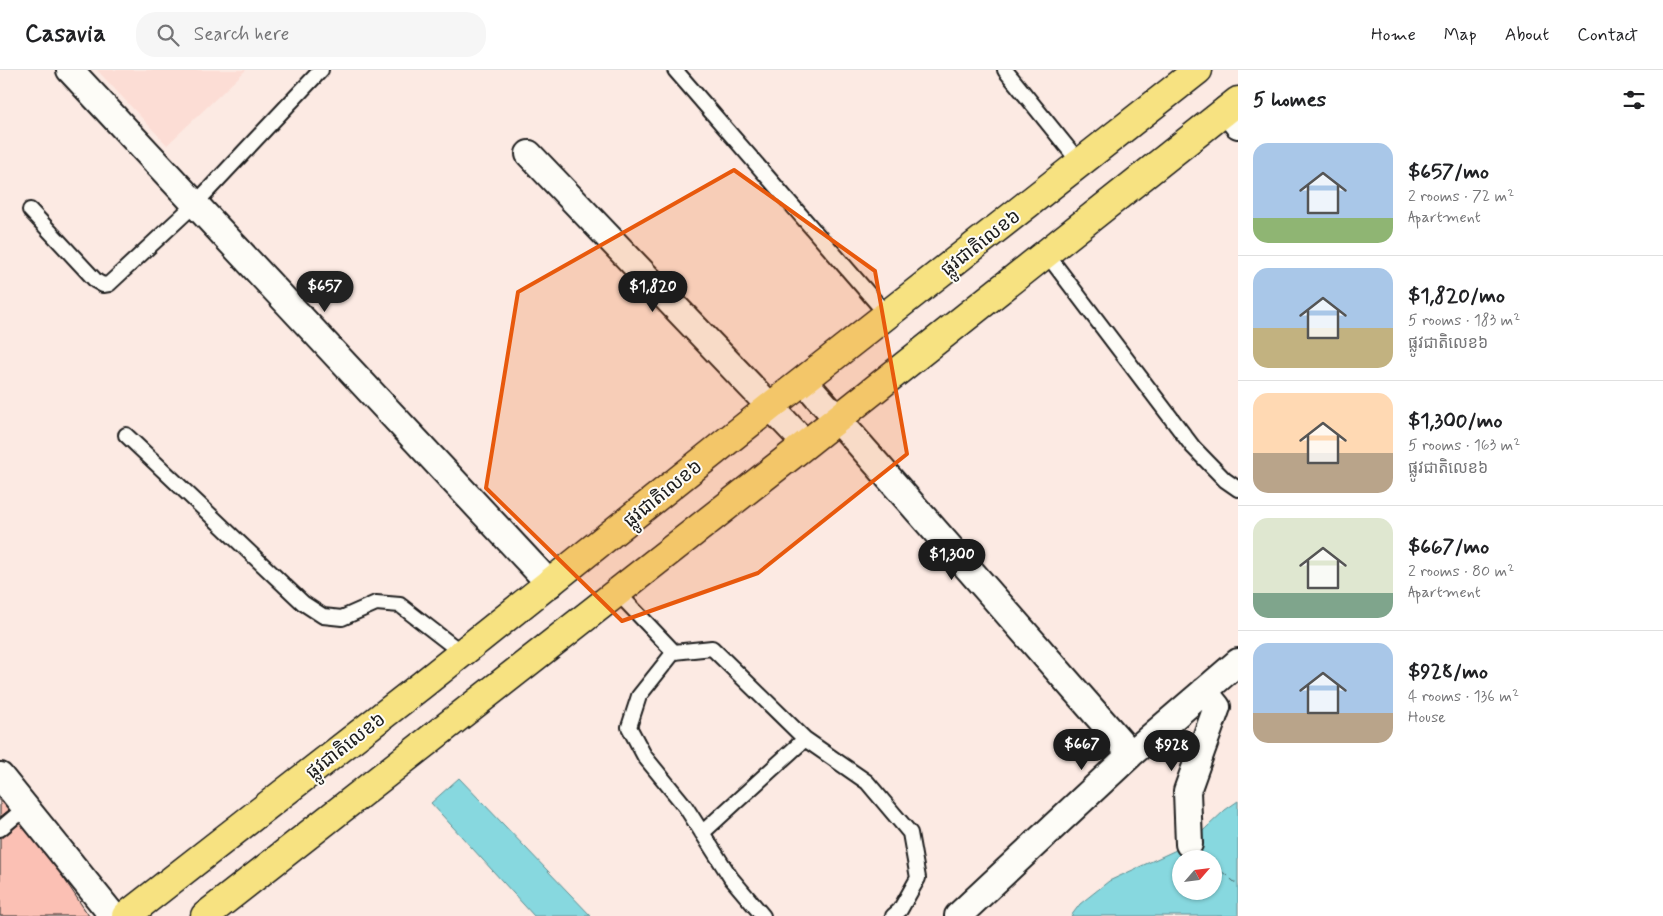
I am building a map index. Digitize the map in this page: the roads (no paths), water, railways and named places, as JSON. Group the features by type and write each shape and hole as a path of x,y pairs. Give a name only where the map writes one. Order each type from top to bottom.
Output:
{"highway":[{"name":"ផ្លូវជាតិលេខ៦","path":"126,916 550,584 771,406 1198,70"},
{"path":"205,916 1046,253 1234,112"}],"street":[{"path":"70,70 550,584"},
{"path":"529,154 806,444"},
{"path":"804,381 1131,754"},
{"path":"958,916 1131,754 1238,662"},
{"path":"1189,844 1187,791 1217,708 1204,691"},
{"path":"0,776 113,916"}],"lane":[{"path":"30,210 96,282 103,285 109,284 195,204 321,70"},
{"path":"675,70 887,315"},
{"path":"1005,70 1080,163"},
{"path":"1046,253 1193,447 1226,480 1238,489"},
{"path":"126,435 303,603 323,616 342,618 376,603 400,604 462,653"},
{"path":"617,592 674,652"},
{"path":"763,916 730,878 685,806 645,757 629,727 639,696 674,652 712,648 805,739 866,782 910,833 918,878 900,910 893,916"},
{"path":"702,833 805,739"},
{"path":"0,829 25,808"}],"water":[{"path":"459,778 591,916 534,916 431,803"},
{"path":"1238,801 1238,916 1071,916 1080,904 1109,881 1172,852 1172,900 1222,900 1222,850 1176,850 1189,844 1225,810"}]}
